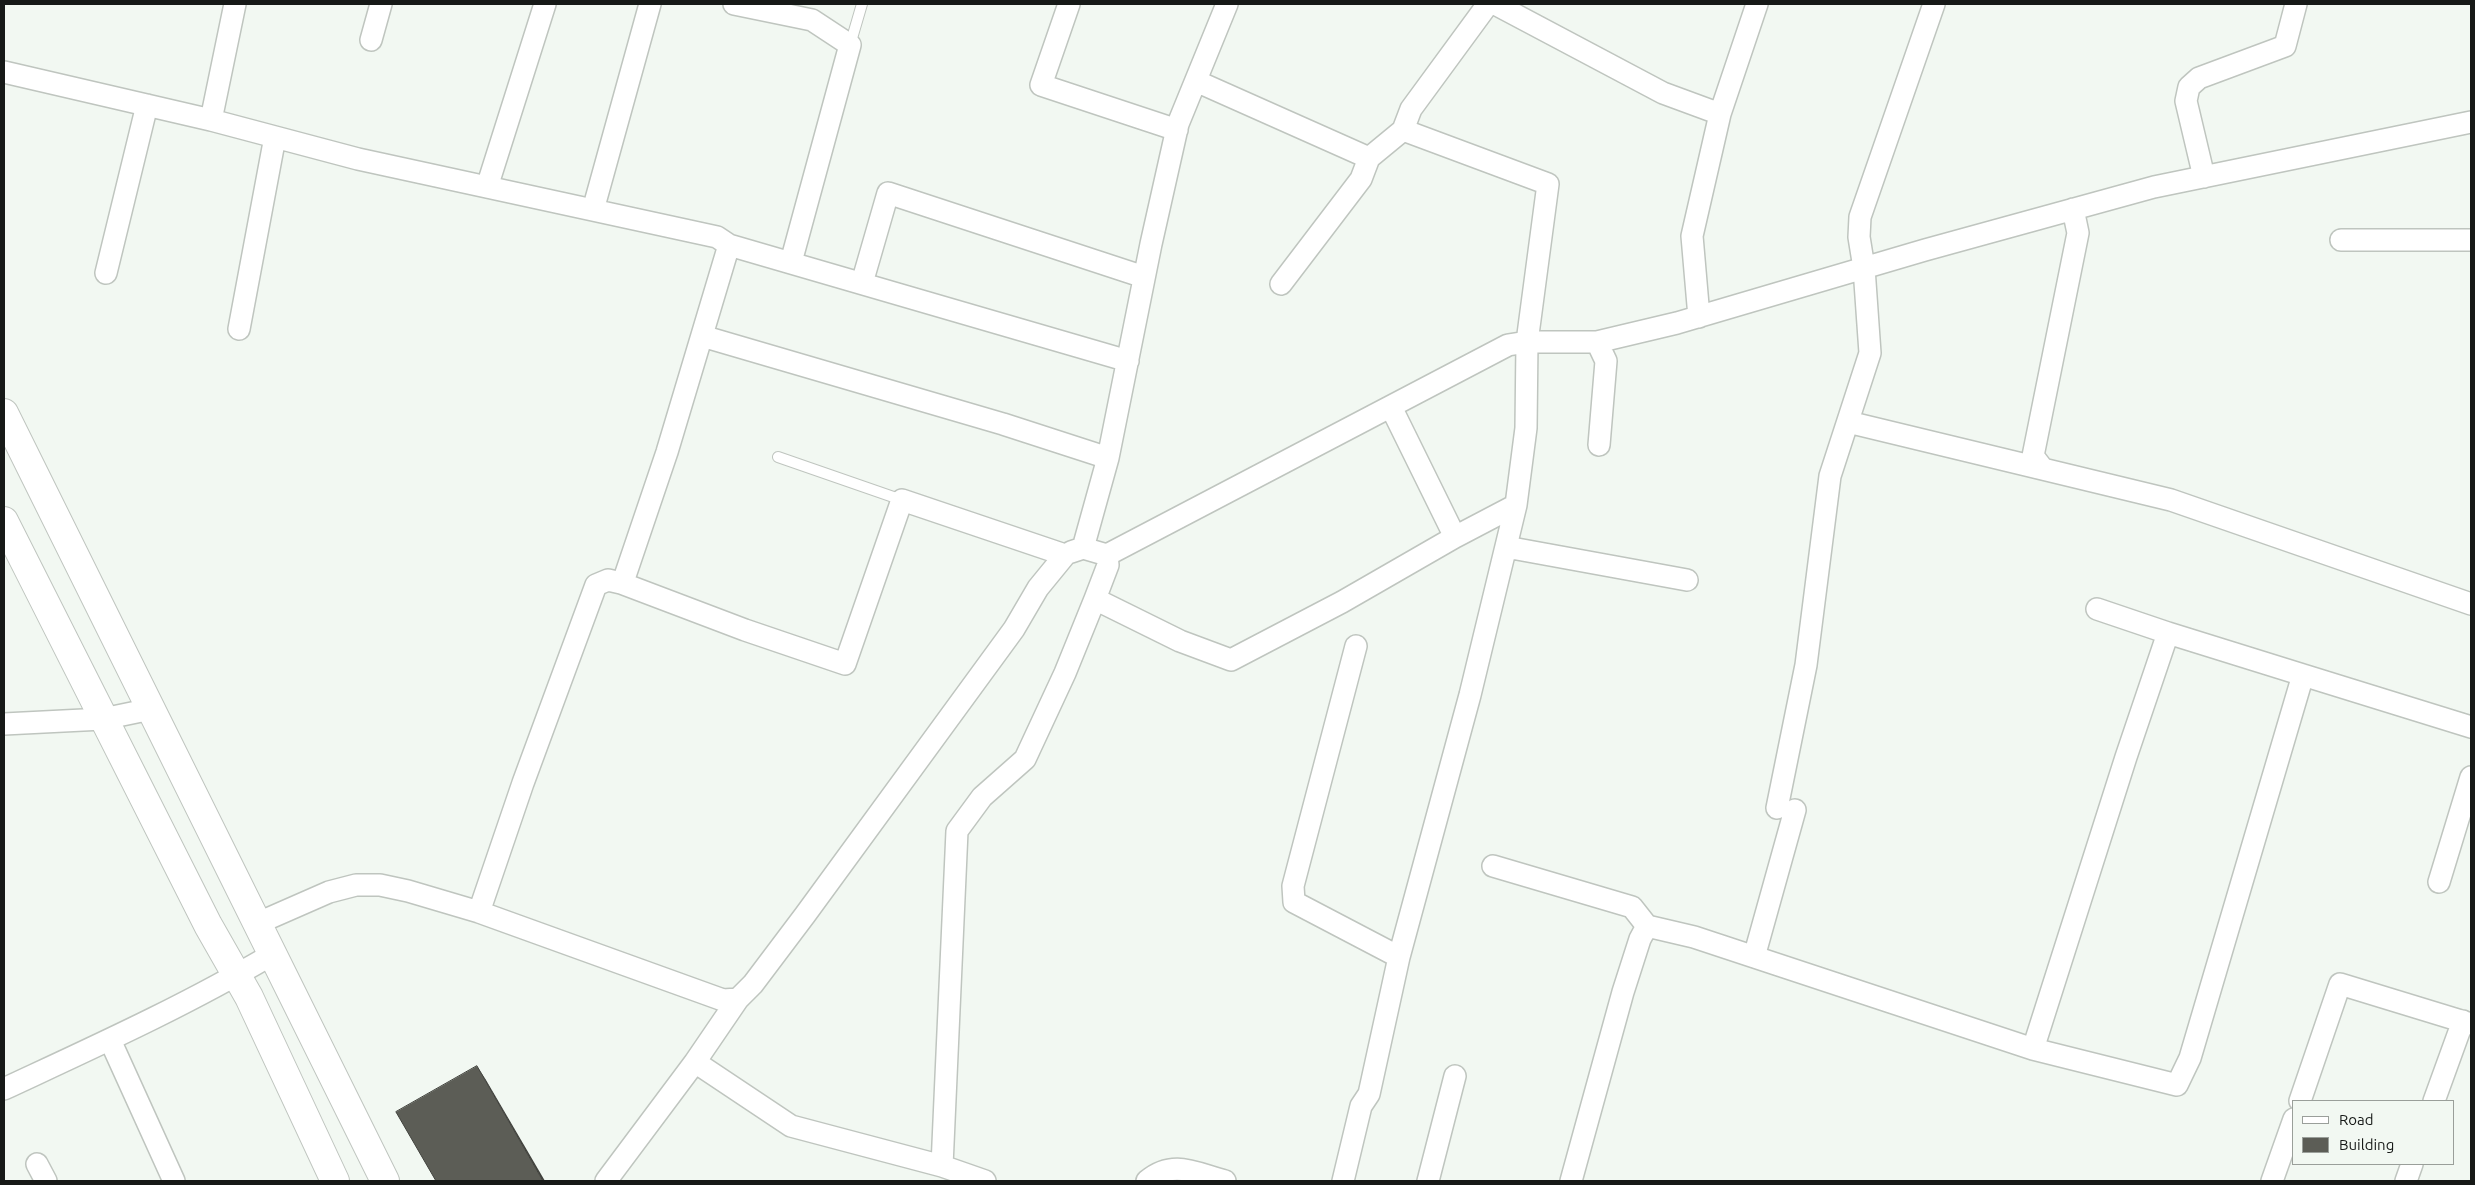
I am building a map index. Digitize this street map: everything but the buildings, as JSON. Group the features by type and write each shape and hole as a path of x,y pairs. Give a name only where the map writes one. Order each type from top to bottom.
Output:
{"street":[{"path":"211,120 235,4"},
{"path":"371,40 381,4"},
{"path":"487,187 545,4"},
{"path":"593,210 650,4"},
{"path":"734,4 812,20 850,45 791,262"},
{"path":"1069,4 1041,85 1177,130"},
{"path":"606,1181 696,1062 738,999 753,984 806,915 1014,629 1038,588 1074,551 1108,458 1144,277 1177,130 1227,4"},
{"path":"1282,284 1361,179 1369,158 1403,130 1411,109 1488,4"},
{"path":"1495,4 1663,93 1720,114"},
{"path":"1699,317 1692,236 1720,114 1758,4"},
{"path":"1754,956 1786,809 1830,476 1870,353 1864,268 1859,237 1860,217 1934,4"},
{"path":"2204,177 2186,101 2189,87 2199,78 2285,46 2296,4"},
{"path":"4,72 211,120 358,159 717,237 730,245 1128,361"},
{"path":"1196,81 1369,158"},
{"path":"106,273 148,105"},
{"path":"479,912 523,784 596,585 608,580 621,582 745,630 845,664 902,500 1074,551 1107,555 1508,345 1527,342 1597,342 1699,317 1864,268 2154,187 2471,122"},
{"path":"1343,1181 1361,1106 1369,1094 1399,957 1470,695 1516,505 1526,428 1527,342 1548,184 1403,130"},
{"path":"239,329 275,137"},
{"path":"862,283 888,193 1144,277"},
{"path":"2043,469 2033,456 2078,233 2073,209"},
{"path":"2341,240 2471,240"},
{"path":"621,582 667,452 730,245"},
{"path":"702,336 994,421 1108,458"},
{"path":"1597,342 1606,361 1599,445"},
{"path":"1391,407 1455,537"},
{"path":"4,414 271,955 385,1181"},
{"path":"1848,422 2171,500 2471,604"},
{"path":"1095,599 1180,641 1231,660 1342,602 1455,537 1516,505"},
{"path":"5,525 208,925 237,975 334,1181"},
{"path":"1506,547 1687,580"},
{"path":"942,1166 957,831 982,797 1025,759 1065,673 1095,599 1108,565 1107,555"},
{"path":"2097,609 2168,633 2471,727"},
{"path":"2033,1050 2168,633"},
{"path":"1356,646 1293,886 1294,902 1399,957"},
{"path":"1493,866 1632,907 1647,926 1694,937 1754,956 2033,1050 2177,1085 2190,1058 2304,674"},
{"path":"4,724 103,719 151,709"},
{"path":"2438,882 2471,778"},
{"path":"256,924 308,900 356,885 380,885 408,891 479,912 723,1000 738,999"},
{"path":"1571,1181 1624,992 1640,939 1647,926"},
{"path":"4,1090 110,1040 237,975 271,955"},
{"path":"2300,1100 2340,984 2467,1022 2434,1100"},
{"path":"110,1040 174,1181"},
{"path":"696,1062 790,1126 942,1166 986,1181"},
{"path":"1428,1181 1455,1076"},
{"path":"2272,1181 2292,1125"},
{"path":"2406,1181 2412,1165"},
{"path":"1147,1181 1158,1171 1177,1168 1225,1181"}],"lane":[{"path":"850,45 862,4"},
{"path":"778,457 902,500"}]}
